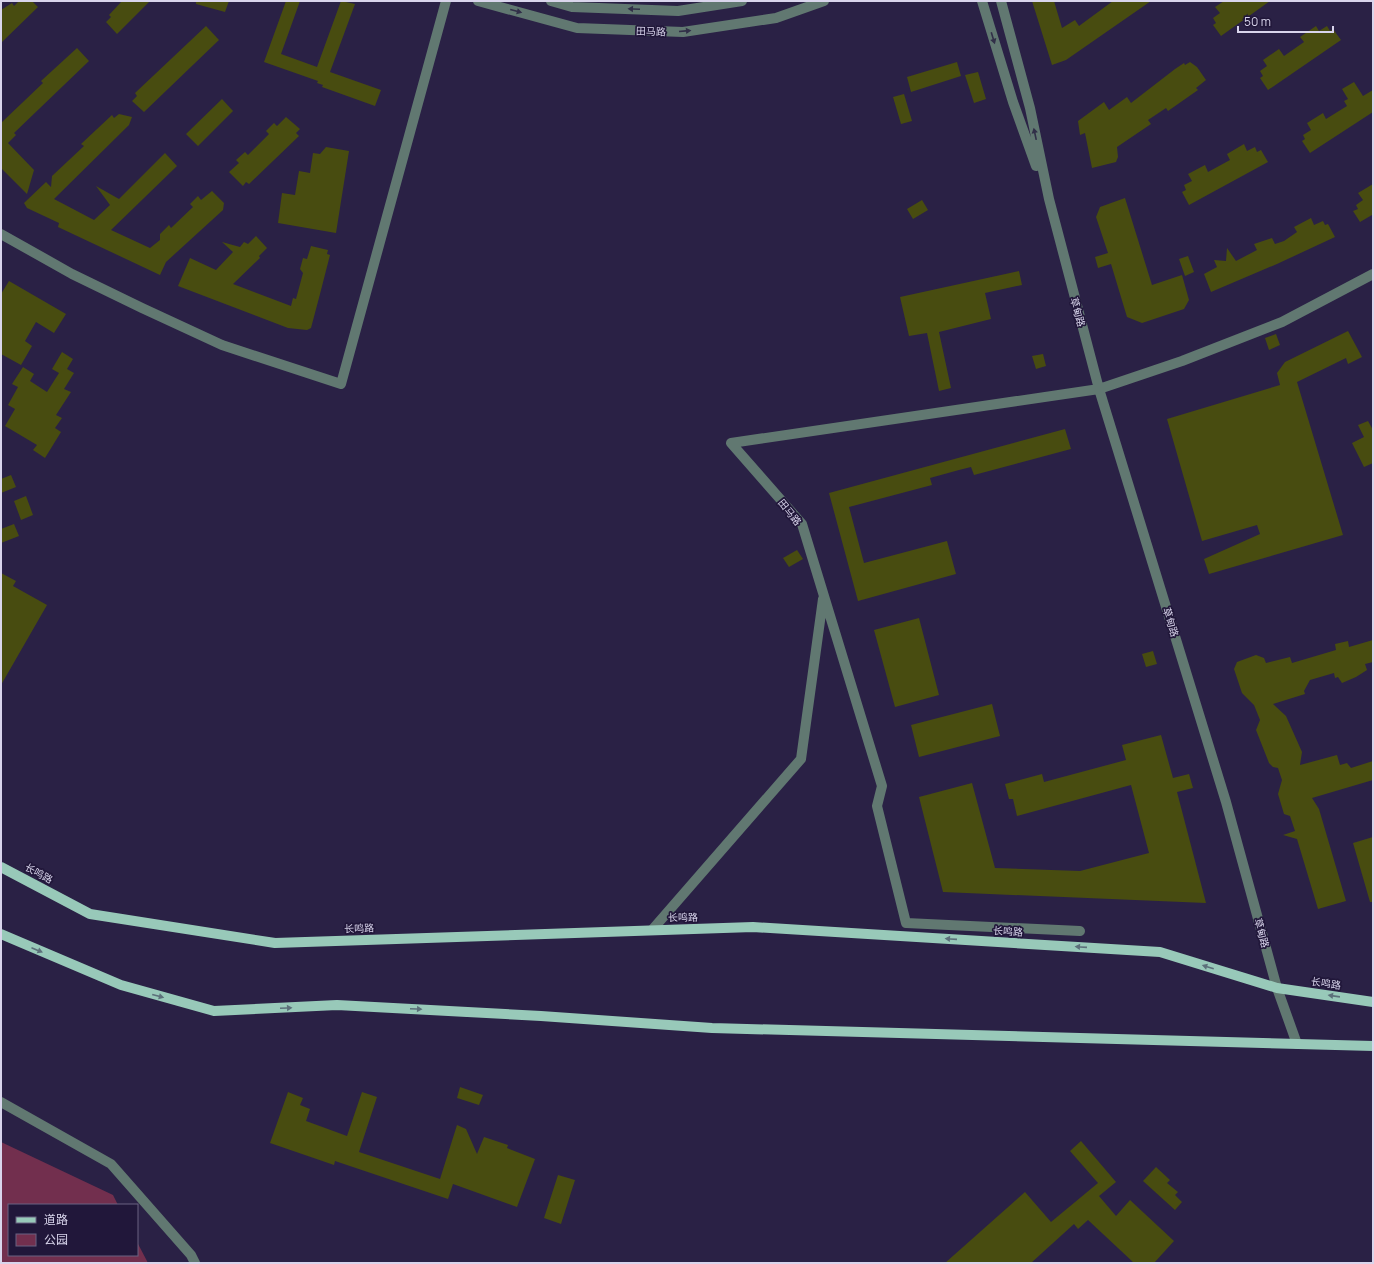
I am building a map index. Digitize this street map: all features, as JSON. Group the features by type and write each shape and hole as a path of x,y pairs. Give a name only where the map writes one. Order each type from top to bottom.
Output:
{"main road":[{"name":"长鸣路","path":"1,867 90,914 275,943 753,927 1160,952 1278,988 1373,1002"},
{"path":"1,934 121,986 214,1011 338,1005 541,1016 712,1028 1373,1046"}],"street":[{"path":"1,234 72,274 222,345 341,384 446,1"},
{"name":"田马路","path":"478,1 577,28 683,32 776,18 824,1"},
{"name":"田马路","path":"551,1 572,7 678,11 742,1"},
{"path":"982,1 1013,102 1049,199"},
{"path":"1001,1 1030,108 1049,199"},
{"name":"草甸路","path":"1049,199 1099,389 1226,802 1278,988 1298,1044"},
{"path":"1099,389 1182,361 1282,322 1373,274"},
{"name":"田马路","path":"1080,931 906,923 877,806 882,786 802,524 731,443 1099,389"},
{"path":"652,930 801,759 823,595"},
{"path":"1,1102 111,1164 191,1255 194,1263"}],"green space":[{"path":"1,1142 113,1195 118,1204 8,1204 8,1256 138,1256 138,1244 148,1263 1,1263"}],"building":[{"path":"19,1 32,1 38,7 1,43 1,10 12,3 14,6"},
{"path":"122,1 150,1 117,34 106,22 111,17 109,15"},
{"path":"196,1 229,1 225,12 196,4"},
{"path":"286,1 300,1 281,54 317,67 341,1 355,4 330,72 381,90 375,106 322,87 323,85 317,83 318,81 264,62"},
{"path":"1032,1 1054,1 1062,28 1075,20 1079,26 1113,1 1151,1 1066,60 1052,65"},
{"path":"1224,1 1270,1 1221,36 1213,25 1216,23 1213,18 1220,13 1215,7"},
{"path":"206,26 219,40 144,112 132,101 137,96 135,93"},
{"path":"1316,26 1319,31 1327,26 1330,31 1333,29 1341,40 1268,90 1260,78 1263,76 1260,71 1267,66 1263,60 1279,49 1284,56 1304,42 1300,37"},
{"path":"77,48 89,61 14,133 16,135 8,143 34,170 27,194 1,168 1,123 43,83 41,81"},
{"path":"957,62 961,76 911,92 907,77"},
{"path":"1190,62 1197,67 1206,80 1196,88 1198,90 1168,111 1166,108 1148,120 1151,124 1117,147 1118,157 1116,162 1092,168 1085,133 1080,135 1078,121 1104,102 1109,110 1127,97 1131,103 1175,69 1184,63 1185,65"},
{"path":"978,72 986,99 974,103 965,75"},
{"path":"1354,82 1363,96 1373,90 1373,112 1310,153 1302,141 1305,139 1303,135 1311,130 1307,123 1323,113 1326,119 1347,106 1344,101 1348,99 1342,89"},
{"path":"904,94 912,121 901,124 893,97"},
{"path":"222,99 233,111 198,146 186,134"},
{"path":"119,114 132,117 129,125 54,199 94,220 110,205 96,186 119,199 165,153 177,166 111,230 150,248 160,240 160,234 169,225 171,228 193,207 190,204 198,196 201,200 212,191 224,203 223,210 166,262 160,275 58,227 59,223 27,208 24,203 46,182 51,187 52,176 84,146 81,144 112,115 114,118"},
{"path":"286,117 300,129 296,133 299,136 249,184 246,182 243,186 229,172 239,163 236,160 245,152 248,155 269,134 266,131 274,123 277,126"},
{"path":"1244,144 1247,151 1255,147 1257,152 1261,150 1268,162 1189,205 1182,192 1186,190 1184,185 1192,181 1188,174 1205,165 1208,172 1230,160 1227,154"},
{"path":"326,147 349,151 336,233 278,223 282,193 295,195 299,171 310,173 313,153 320,154"},
{"path":"1373,184 1373,217 1372,215 1360,222 1353,211 1358,209 1356,205 1363,200 1358,193"},
{"path":"1125,198 1152,285 1182,275 1189,300 1184,309 1142,323 1127,317 1111,264 1098,268 1095,257 1108,253 1096,217 1100,207"},
{"path":"922,200 928,210 913,219 907,209"},
{"path":"1311,218 1314,225 1323,221 1325,225 1328,224 1335,237 1211,292 1204,274 1217,267 1214,260 1226,261 1227,248 1236,261 1257,250 1254,244 1272,238 1275,244 1284,241 1297,232 1294,227"},
{"path":"256,236 267,248 259,256 260,258 233,284 291,306 293,298 296,299 303,273 300,269 303,258 307,259 311,246 328,250 327,254 330,255 311,328 307,330 288,328 178,286 190,258 216,270 233,252 222,242 240,247 244,242 248,244"},
{"path":"1188,256 1194,272 1185,276 1179,259"},
{"path":"1019,271 1022,285 985,293 991,319 939,332 951,388 939,391 927,333 909,336 900,297"},
{"path":"9,281 66,314 54,333 36,322 25,341 32,346 21,365 1,354 1,294"},
{"path":"1348,331 1362,357 1348,364 1346,358 1297,382 1343,535 1209,574 1204,559 1260,534 1257,525 1202,541 1167,419 1280,385 1277,373 1285,362"},
{"path":"1276,334 1280,345 1269,350 1265,338"},
{"path":"62,352 73,359 67,369 74,373 64,389 71,392 56,415 62,418 55,428 61,432 45,458 33,450 37,445 5,426 15,409 8,405 18,387 12,384 23,367 34,374 30,381 47,392 59,373 52,369"},
{"path":"1043,354 1046,366 1036,369 1032,356"},
{"path":"1368,421 1373,430 1373,463 1364,467 1352,443 1364,437 1358,425"},
{"path":"1065,429 1071,449 974,475 971,467 959,470 930,478 932,485 849,507 864,563 947,541 956,574 858,601 829,493"},
{"path":"11,475 16,487 1,493 1,479"},
{"path":"26,496 33,515 21,520 14,501"},
{"path":"14,524 19,536 1,543 1,529"},
{"path":"797,550 803,559 789,567 783,558"},
{"path":"1,573 16,581 13,586 47,605 1,685"},
{"path":"919,618 939,695 895,707 874,630"},
{"path":"1373,640 1373,662 1365,664 1367,670 1342,683 1338,677 1335,678 1334,673 1310,680 1304,691 1305,694 1273,704 1286,716 1302,752 1300,765 1337,755 1340,765 1347,763 1351,768 1373,761 1373,780 1312,798 1319,809 1346,901 1318,909 1297,839 1283,835 1295,831 1290,816 1284,814 1278,794 1282,780 1278,768 1273,767 1269,763 1256,730 1260,720 1254,705 1242,693 1234,669 1237,662 1256,655 1264,658 1266,663 1290,657 1292,663 1336,650 1335,644 1348,641 1349,647"},
{"path":"1153,651 1157,664 1146,667 1142,654"},
{"path":"992,704 1000,736 919,757 911,725"},
{"path":"1161,735 1173,778 1189,774 1193,788 1177,792 1206,903 943,892 919,797 972,783 995,868 1080,871 1149,853 1131,785 1017,816 1013,799 1009,799 1005,784 1042,774 1044,782 1126,760 1122,745"},
{"path":"1373,837 1373,902 1370,902 1353,843"},
{"path":"460,1087 483,1095 479,1105 457,1098"},
{"path":"288,1092 303,1098 300,1105 310,1109 306,1121 347,1136 362,1092 377,1097 359,1152 440,1179 457,1125 466,1129 477,1154 484,1137 508,1145 507,1148 535,1159 517,1207 453,1184 448,1199 335,1161 334,1165 270,1143"},
{"path":"1081,1141 1116,1182 1099,1196 1116,1216 1130,1200 1174,1241 1154,1263 1134,1263 1088,1220 1078,1229 1074,1224 1031,1263 945,1263 1025,1192 1051,1222 1098,1183 1070,1151"},
{"path":"1156,1167 1170,1180 1167,1183 1178,1192 1175,1195 1182,1202 1175,1210 1143,1181"},
{"path":"558,1175 575,1180 561,1224 544,1218"}]}
